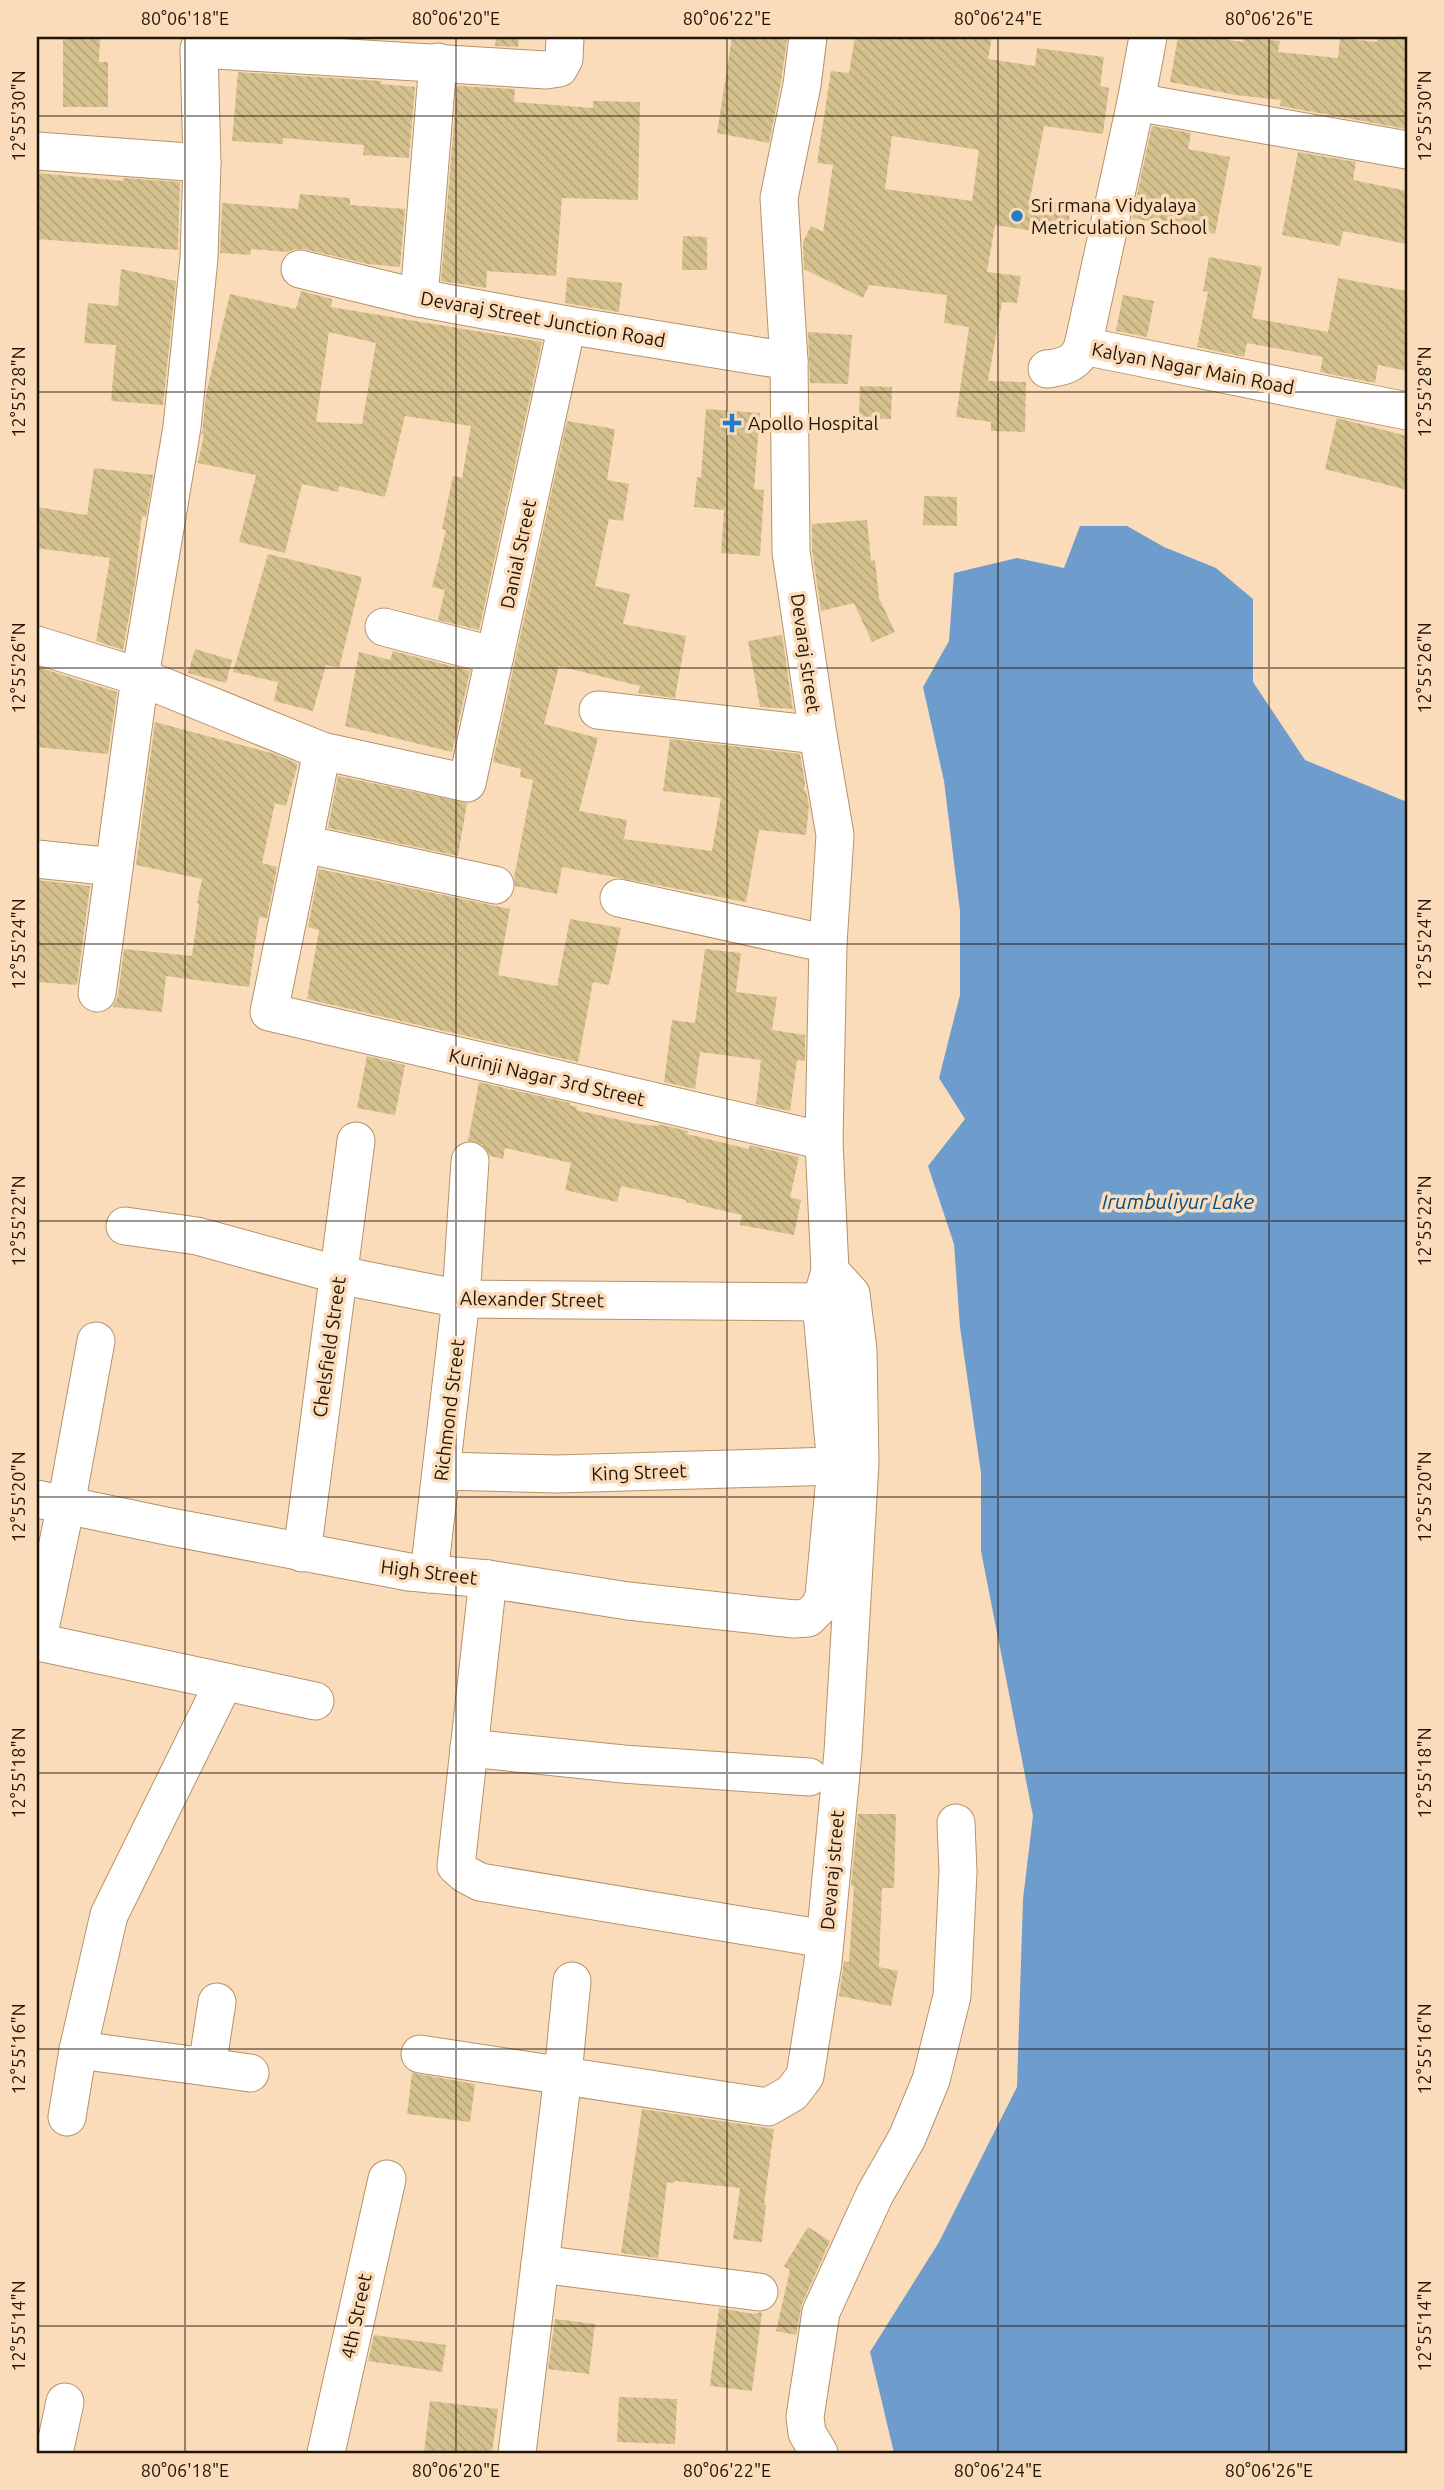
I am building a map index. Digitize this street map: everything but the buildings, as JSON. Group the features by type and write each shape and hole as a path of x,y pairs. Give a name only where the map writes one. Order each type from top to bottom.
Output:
{"street":[{"path":"97,993 140,677 182,427 199,258 202,163 199,49 545,70 559,68 564,59 565,37"},
{"name":"Devaraj street","path":"808,37 802,85 779,198 789,361 791,552 835,835 828,944 824,1142 825,1286 836,1466 824,1596 820,1606"},
{"name":"Kalyan Nagar Main Road","path":"1148,37 1083,346 1407,411"},
{"path":"419,298 438,62"},
{"path":"1136,102 1407,150"},
{"path":"37,151 202,163"},
{"name":"Devaraj Street Junction Road","path":"300,269 419,298 568,326 789,361"},
{"name":"Danial Street","path":"322,751 467,783 568,326"},
{"path":"1048,369 1072,362 1083,346"},
{"path":"384,627 495,656"},
{"path":"37,645 140,677 322,751 304,844 495,885"},
{"path":"598,710 818,735"},
{"name":"Kurinji Nagar 3rd Street","path":"304,844 270,1012 824,1142"},
{"path":"37,859 114,867"},
{"path":"619,898 828,944"},
{"name":"Chelsfield Street","path":"302,1553 356,1141"},
{"name":"Richmond Street","path":"429,1574 461,1299 470,1161"},
{"name":"Alexander Street","path":"125,1227 197,1236 339,1275 461,1299 825,1286"},
{"name":"Devaraj street","path":"420,2054 768,2107 792,2093 804,2076 825,1939 843,1752 860,1463 858,1350 851,1294 825,1286"},
{"path":"96,1341 51,1502 37,1643 315,1701"},
{"name":"King Street","path":"442,1471 557,1474 836,1466"},
{"name":"High Street","path":"51,1502 302,1553 429,1574 488,1579 628,1601 794,1619 808,1618 820,1606"},
{"path":"488,1579 456,1866 480,1882 825,1939"},
{"path":"66,2117 78,2050 109,1915 224,1682"},
{"path":"470,1748 623,1764 809,1777"},
{"path":"819,2453 807,2433 805,2417 821,2312 875,2194 908,2137 931,2080 952,1996 958,1872 956,1823"},
{"path":"526,2452 540,2264 572,1981"},
{"path":"208,2067 217,2002"},
{"path":"78,2050 250,2073"},
{"name":"4th Street","path":"326,2453 387,2179"},
{"path":"540,2264 759,2292"},
{"path":"54,2453 65,2402"}],"water":[{"name":"Irumbuliyur Lake","path":"1080,526 1127,526 1164,547 1216,568 1253,599 1253,682 1305,760 1407,802 1407,2453 894,2453 870,2352 939,2242 1017,2087 1023,1899 1033,1816 981,1551 981,1473 960,1327 954,1244 928,1166 965,1119 939,1078 960,995 960,911 944,781 923,687 949,641 954,573 1017,558 1064,568"}],"place":[{"name":"Sri rmana Vidyalaya Metriculation School","path":"1017,216"},
{"name":"Apollo Hospital","path":"732,423"}]}
